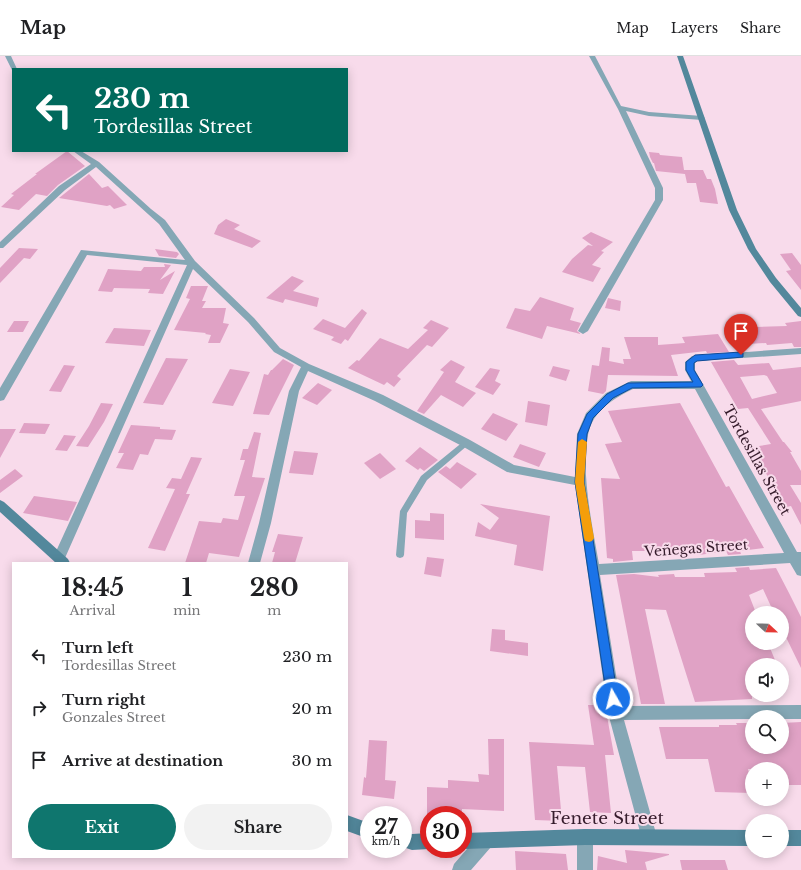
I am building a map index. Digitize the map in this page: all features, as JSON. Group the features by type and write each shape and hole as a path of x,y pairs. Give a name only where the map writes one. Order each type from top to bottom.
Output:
{"main road":[{"path":"680,56 733,210 752,249 773,280 801,314"},
{"path":"0,505 62,561"},
{"path":"348,823 360,828"},
{"name":"Fenete Street","path":"472,841 585,837 745,838"},
{"path":"789,838 801,838"}],"street":[{"path":"8,56 14,68"},
{"path":"583,331 659,200 659,188 621,108 619,107 592,56"},
{"path":"621,108 646,113 702,118"},
{"path":"78,152 97,163 148,211 162,222 192,263 251,320 277,350 306,366 379,398 466,443 511,470 580,482"},
{"path":"0,246 62,188 97,163"},
{"path":"0,397 84,252 192,263"},
{"path":"62,561 192,263"},
{"name":"Tordesillas Street","path":"801,351 695,358 690,362 690,370 797,557 801,571"},
{"path":"254,562 265,523 294,391 306,366"},
{"path":"649,837 615,713 580,482 582,434 590,416 610,396 631,385 698,385"},
{"name":"Veñegas Street","path":"594,570 797,557"},
{"path":"615,713 801,712"},
{"path":"585,837 585,870"},
{"path":"460,870 485,841"}],"lane":[{"path":"400,555 403,513 424,478 466,443"}],"building":[{"path":"66,152 68,152 85,166 58,185 47,196 36,194 19,210 1,207 14,195 11,194 37,174 35,174"},
{"path":"649,152 659,153 660,155 682,157 684,170 703,170 707,179 711,179 718,204 700,202 696,183 687,183 685,174 656,171"},
{"path":"89,174 102,188 108,186 127,205 114,209 110,205 107,206 59,198"},
{"path":"226,219 240,225 234,229 261,241 252,248 214,234 218,225"},
{"path":"591,232 613,242 601,251 604,252 592,265 601,268 593,282 562,272 572,259 588,245 593,246 582,238"},
{"path":"19,248 38,249 30,259 24,258 0,283 0,268"},
{"path":"155,249 177,252 179,254 176,258 159,256"},
{"path":"792,253 801,265 801,290 786,271 791,270 780,254"},
{"path":"164,264 171,265 160,280 175,271 163,294 148,293 150,289 114,288 112,292 98,291 108,269 141,271 144,267 165,267"},
{"path":"292,276 304,281 293,291 319,298 317,307 285,299 283,303 266,298"},
{"path":"191,286 208,286 202,301 206,301 202,308 226,308 223,323 229,324 220,343 208,343 211,335 205,334 206,333 174,330 190,299 186,298"},
{"path":"540,297 574,308 570,320 581,323 577,331 581,334 547,326 542,339 506,328 515,308 530,311"},
{"path":"608,298 621,301 620,311 605,308"},
{"path":"362,309 367,313 348,341 345,339 341,344 331,340 334,337 313,329 323,319 345,328"},
{"path":"431,320 449,328 432,347 427,345 397,376 401,379 394,387 387,382 384,385 348,368 357,360 359,361 380,338 408,349 428,330 423,328"},
{"path":"14,321 29,321 23,332 7,332"},
{"path":"801,321 801,347 794,347 792,343 767,345 766,343 748,344 741,331 758,330 756,327 787,326 785,323"},
{"path":"114,328 151,330 144,346 105,343"},
{"path":"718,334 729,352 707,353 706,351 671,355 678,376 608,375 606,391 603,394 588,391 592,365 599,366 602,347 610,348 609,361 624,364 623,359 631,359 624,337 658,337 658,345 685,343 682,337"},
{"path":"166,358 188,359 163,405 143,403"},
{"path":"283,359 294,365 269,415 253,414 264,374 268,375 271,370"},
{"path":"451,360 465,367 455,382 476,393 463,407 441,395 424,414 417,411 444,372 440,370"},
{"path":"734,360 738,365 769,363 773,370 801,367 801,401 761,409 783,442 792,452 790,452 801,471 801,485 790,485 801,503 801,525 791,506 786,507 752,450 761,449 759,446 771,444 748,408 738,409 711,362","holes":["767,376 777,393 752,399 740,377"]},
{"path":"64,365 75,366 61,392 49,391"},
{"path":"553,366 570,370 566,381 549,376"},
{"path":"490,368 500,370 495,381 501,384 493,395 475,387"},
{"path":"230,369 250,372 233,406 212,403"},
{"path":"318,383 332,390 317,405 302,398"},
{"path":"528,401 550,405 547,426 525,422"},
{"path":"101,403 113,404 104,422 88,447 76,446 89,426"},
{"path":"680,403 726,487 729,486 764,548 740,551 741,554 728,555 726,551 699,555 697,551 632,551 633,560 613,562 613,559 607,558 601,478 620,479 605,444 622,442 608,411"},
{"path":"493,413 518,424 506,441 481,429"},
{"path":"24,423 50,424 45,434 19,433"},
{"path":"131,425 160,427 160,429 176,430 172,440 155,439 148,455 140,454 133,470 116,468 124,453 118,453"},
{"path":"0,429 16,429 0,458"},
{"path":"254,432 261,433 252,477 265,478 239,557 209,553 206,562 185,562 199,521 221,523 223,518 238,520 245,496 234,496 245,460 240,460 243,449 248,449"},
{"path":"64,435 76,436 67,451 55,450"},
{"path":"520,444 546,453 539,467 513,457"},
{"path":"420,447 438,460 424,471 420,468 418,470 405,461"},
{"path":"294,451 318,453 313,475 289,473"},
{"path":"380,453 396,469 380,479 364,463"},
{"path":"191,457 202,458 186,494 190,494 165,551 148,548 175,489 166,488 172,478 181,479"},
{"path":"457,462 477,474 461,489 438,472 446,466 450,469"},
{"path":"15,469 23,476 0,493 0,480"},
{"path":"34,496 77,502 68,521 23,513"},
{"path":"480,504 550,516 543,571 514,565 517,545 475,536 478,522 490,530 499,518"},
{"path":"430,513 444,514 444,540 415,538 415,520 430,521"},
{"path":"278,534 303,537 295,562 272,562 275,552 272,552"},
{"path":"427,557 444,559 441,577 424,574"},
{"path":"749,567 750,570 776,568 801,617 801,668 789,643 789,606 771,606 763,589 749,595 753,606 745,606 745,650 771,650 774,658 745,658 745,699 695,702 666,610 645,609 665,704 641,704 616,575 634,574 659,577 658,575 674,574 675,577 705,577 704,573 737,572 735,568"},
{"path":"492,629 505,630 505,640 528,643 528,656 490,651"},
{"path":"588,705 605,705 614,755 605,755 611,813 590,812 585,767 557,766 562,821 535,820 529,742 594,745"},
{"path":"801,722 801,785 789,785 789,762 745,762 745,793 715,792 708,759 666,759 659,727 719,727 719,725 737,725 736,723 745,723 745,754 789,754 789,723"},
{"path":"488,739 504,739 504,811 472,809 472,806 427,806 427,787 448,788 448,780 479,782 478,774 489,775"},
{"path":"369,740 387,741 385,780 396,781 394,799 362,795 364,777 366,778"},
{"path":"625,850 669,855 645,862 647,870 597,870 598,856 627,863"},
{"path":"515,851 566,854 568,870 516,870"},
{"path":"680,860 725,860 728,870 682,870"}],"slow traffic":[{"path":"582,442 580,482 589,538"}],"route":[{"path":"613,699 580,482 582,434 590,416 610,396 631,385 698,385 690,370 690,362 695,358 741,355"}]}
